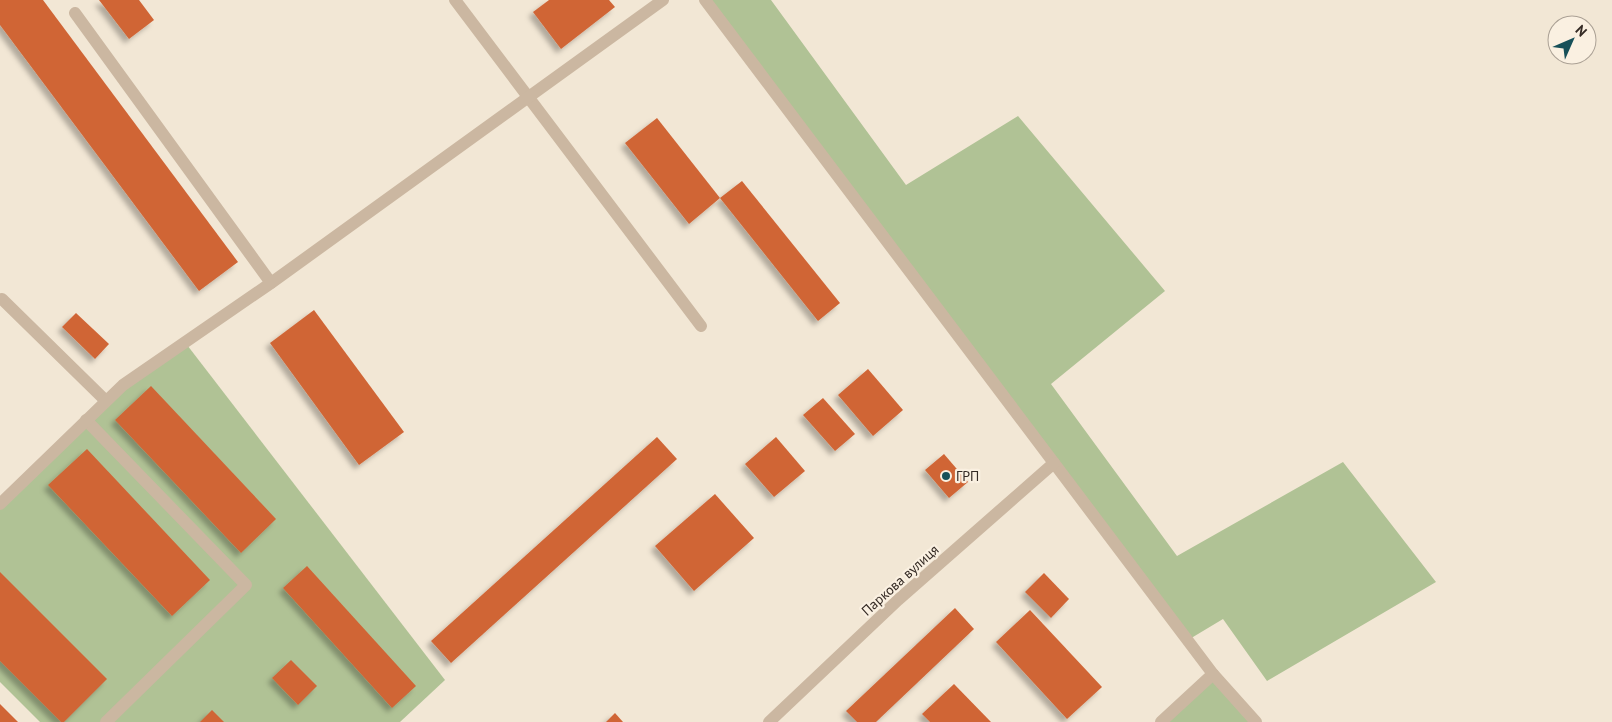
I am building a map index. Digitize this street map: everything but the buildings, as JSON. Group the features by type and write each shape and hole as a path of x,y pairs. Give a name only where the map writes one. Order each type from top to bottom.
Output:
{"street":[{"path":"455,0 701,326"},
{"path":"0,504 123,385 271,283 527,96 663,0"},
{"path":"705,0 1213,674 1256,722"},
{"path":"75,13 271,283"},
{"path":"2,299 106,401"},
{"path":"86,420 246,585 106,722"},
{"name":"Паркова вулиця","path":"769,722 898,600 1054,463"},
{"path":"1161,722 1213,674"}],"green space":[{"path":"705,0 771,0 906,185 1018,116 1165,291 1051,384 1177,556 1343,462 1436,582 1267,681 1223,619 1188,640"},
{"path":"184,341 445,680 400,722 40,722 0,682 0,504 86,420"},
{"path":"1213,674 1256,722 1161,722"}],"place":[{"name":"ГРП","path":"946,476"}]}
